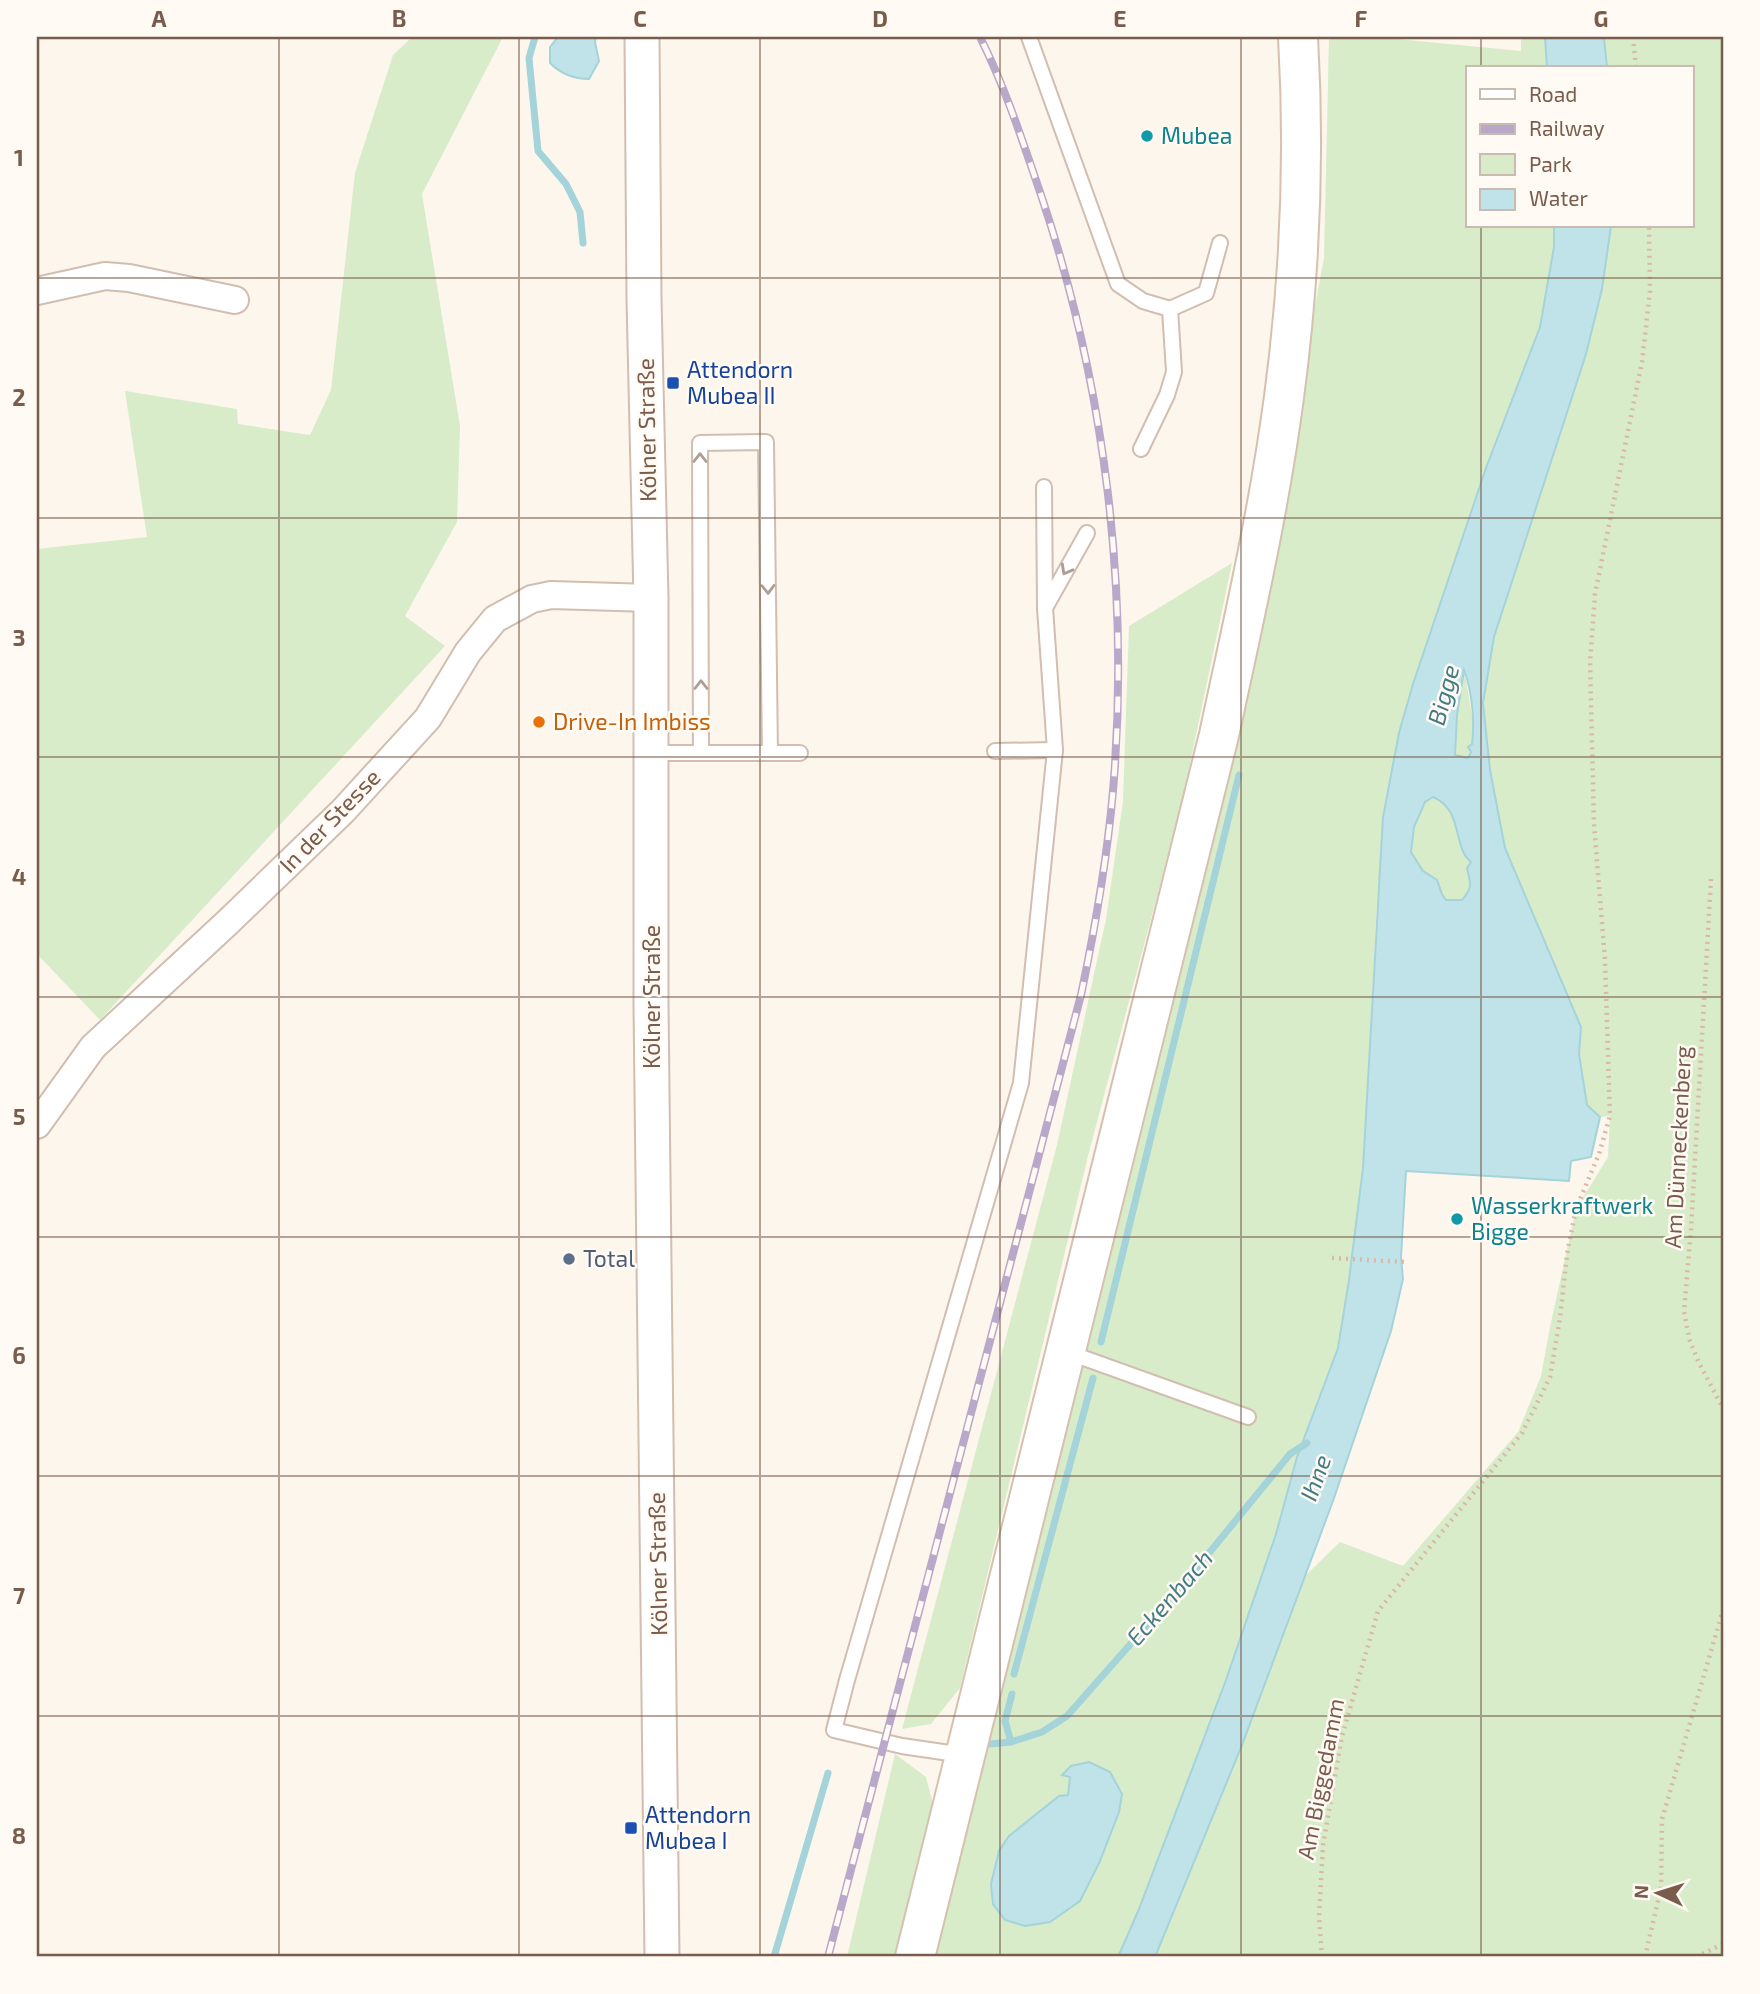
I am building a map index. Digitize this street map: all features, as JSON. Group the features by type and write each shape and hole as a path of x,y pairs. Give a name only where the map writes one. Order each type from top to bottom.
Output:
{"main road":[{"path":"915,1957 1219,735 1268,495 1284,397 1300,220 1301,116 1298,37"}],"street":[{"name":"Kölner Straße","path":"642,37 651,598 651,1004 662,1957"},
{"path":"37,292 105,276 129,278 235,300"},
{"name":"In der Stesse","path":"37,1125 93,1047 227,923 353,800 428,718 468,652 495,619 532,598 551,595 651,598"}],"lane":[{"path":"1029,37 1118,284 1143,301 1170,309 1206,293 1220,243"},
{"path":"1142,449 1167,395 1174,372 1170,309"},
{"path":"701,753 700,443 740,442 766,442 770,753"},
{"path":"965,1756 902,1746 834,1730 1021,1083 1055,750 1045,608 1044,487"},
{"path":"1045,608 1087,533"},
{"path":"995,751 1055,750"},
{"path":"652,752 800,753"},
{"path":"1066,1351 1248,1417"}],"path":[{"path":"1633,37 1636,66"},
{"name":"Am Biggedamm","path":"1322,1957 1319,1917 1323,1845 1342,1736 1378,1611 1522,1433 1550,1377 1576,1209 1599,1154 1610,1116 1605,960 1593,787 1590,662 1595,594 1642,362 1650,291 1649,228"},
{"name":"Am Dünneckenberg","path":"1711,879 1684,1312 1690,1341 1723,1408"},
{"path":"1332,1258 1405,1262"},
{"path":"1645,1957 1661,1888 1662,1819 1723,1610"},
{"path":"1696,1957 1723,1944"}],"green space":[{"path":"412,37 503,37 422,194 460,426 457,522 405,616 445,646 100,1020 37,954 37,549 147,537 125,391 237,409 238,424 310,435 331,390 355,173 393,55"},
{"path":"1329,37 1377,37 1521,51 1521,37 1545,37 1547,66 1466,66 1466,228 1554,228 1554,247 1540,327 1486,468 1399,733 1377,903 1363,1168 1338,1348 1297,1457 1276,1534 1226,1680 1139,1909 1118,1957 933,1957 1240,706 1324,258"},
{"path":"1604,37 1723,37 1723,1957 1155,1957 1242,1745 1303,1578 1340,1542 1403,1566 1518,1432 1541,1376 1576,1209 1608,1157 1610,1116 1600,1117 1587,1105 1579,1054 1581,1027 1505,848 1490,770 1483,703 1494,637 1586,354 1602,289 1611,228 1694,228 1694,66 1607,66"},
{"path":"1232,563 1182,802 1089,1152 960,1688 931,1724 902,1729 1057,1145 1106,919 1123,801 1129,626"},
{"path":"1464,668 1474,728 1468,758 1455,755 1457,715"},
{"path":"1433,797 1449,811 1461,848 1471,862 1468,874 1472,880 1462,900 1446,900 1437,880 1423,871 1411,852 1414,827 1425,802"},
{"path":"895,1754 926,1777 934,1808 894,1957 847,1957"}],"water":[{"path":"558,37 596,37 599,61 589,79 568,75 550,63 550,47"},
{"path":"1545,37 1604,37 1607,66 1547,66"},
{"path":"1554,228 1611,228 1602,289 1586,354 1494,637 1483,703 1490,770 1505,848 1581,1027 1579,1054 1587,1105 1600,1117 1591,1157 1571,1161 1569,1181 1406,1171 1401,1257 1403,1279 1391,1331 1333,1501 1242,1745 1155,1957 1118,1957 1139,1909 1226,1680 1276,1534 1297,1457 1338,1348 1363,1168 1383,817 1399,733 1486,468 1540,327 1554,247","holes":["1464,670 1469,687 1473,735 1472,744 1468,747 1471,752 1468,758 1455,755 1457,715","1433,797 1443,803 1454,819 1461,847 1471,862 1467,868 1470,888 1462,900 1446,900 1437,880 1423,871 1411,852 1414,827 1425,802"]},
{"path":"1089,1762 1110,1772 1122,1794 1119,1812 1100,1861 1080,1901 1050,1922 1025,1926 1005,1920 993,1904 991,1884 999,1851 1009,1836 1059,1796 1068,1795 1070,1777 1062,1775 1071,1766"}],"waterway":[{"path":"535,37 529,58 538,151 566,184 580,212 583,243"},
{"path":"1101,1342 1239,775"},
{"path":"1014,1674 1093,1378"},
{"name":"Eckenbach","path":"990,1744 1011,1742 1042,1732 1067,1716 1187,1580 1290,1454 1307,1443"},
{"path":"1011,1742 1005,1721 1012,1694"},
{"name":"Eckenbach","path":"774,1957 828,1773"}],"railway":[{"path":"828,1957 1081,995 1100,894 1113,791 1118,640 1115,564 1096,415 1082,340 1041,195 1006,95 980,37"}],"place":[{"name":"Mubea","path":"1147,136"},
{"name":"Attendorn Mubea II","path":"673,383"},
{"name":"Drive-In Imbiss","path":"539,722"},
{"name":"Wasserkraftwerk Bigge","path":"1457,1219"},
{"name":"Total","path":"569,1259"},
{"name":"Attendorn Mubea I","path":"631,1828"}],"water label":[{"name":"Bigge","path":"1444,695"},
{"name":"Ihne","path":"1316,1478"}]}
